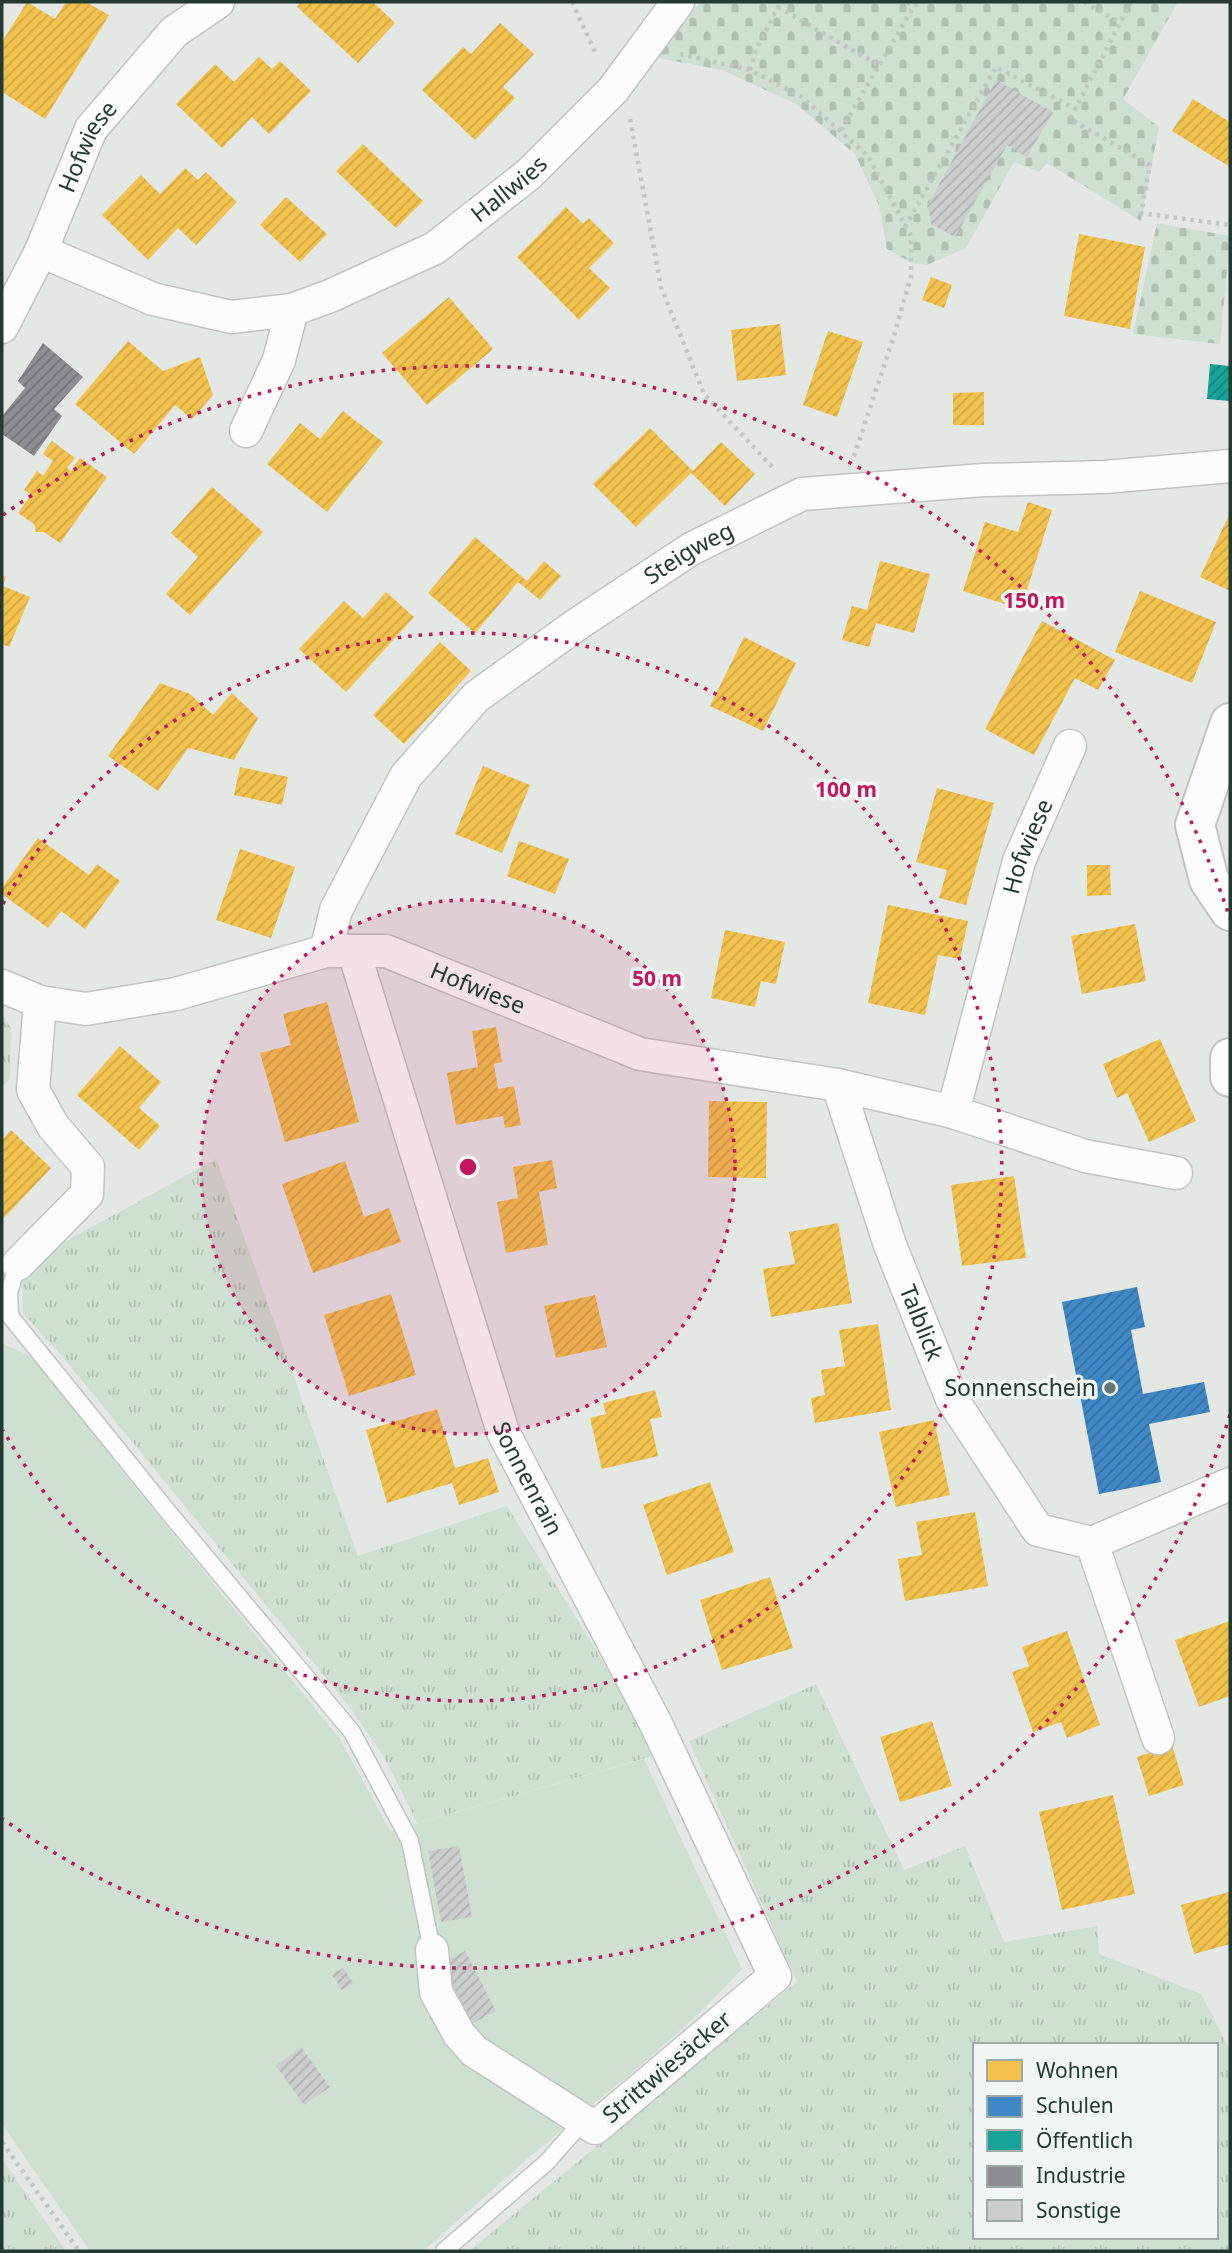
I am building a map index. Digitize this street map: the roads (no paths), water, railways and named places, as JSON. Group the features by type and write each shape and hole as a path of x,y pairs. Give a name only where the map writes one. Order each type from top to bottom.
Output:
{"street":[{"name":"Hofwiese","path":"2,327 41,251 91,130 174,32 218,2"},
{"name":"Hallwies","path":"41,251 153,299 231,317 292,310 330,296 435,248 529,174 613,90 678,2"},
{"path":"246,431 279,360 292,310"},
{"name":"Steigweg","path":"340,951 336,910 406,776 477,697 579,623 691,549 802,494 984,480 1105,477 1230,466"},
{"path":"1230,723 1195,825 1209,880 1230,911"},
{"name":"Hofwiese","path":"953,1112 1019,861 1070,746"},
{"name":"Hofwiese","path":"2,986 40,1002 86,1009 176,994 340,951 386,951 640,1054 838,1085 953,1112 1085,1156 1176,1173"},
{"name":"Sonnenrain","path":"340,951 503,1432 656,1724 775,1976"},
{"path":"18,1264 87,1194 88,1167 53,1126 33,1090 40,1002"},
{"path":"1230,1058 1230,1077"},
{"name":"Talblick","path":"838,1085 890,1245 952,1399 1038,1530 1092,1543"},
{"path":"1157,1738 1092,1543 1230,1483"},
{"name":"Strittwiesäcker","path":"432,1950 436,1992 459,2034 474,2051 595,2128 775,1976"}],"lane":[{"path":"18,1264 9,1292 10,1316 177,1523 352,1731 410,1841 432,1950"},
{"path":"444,2251 547,2162 583,2121"}],"place":[{"name":"Sonnenschein","path":"1110,1388"}]}
